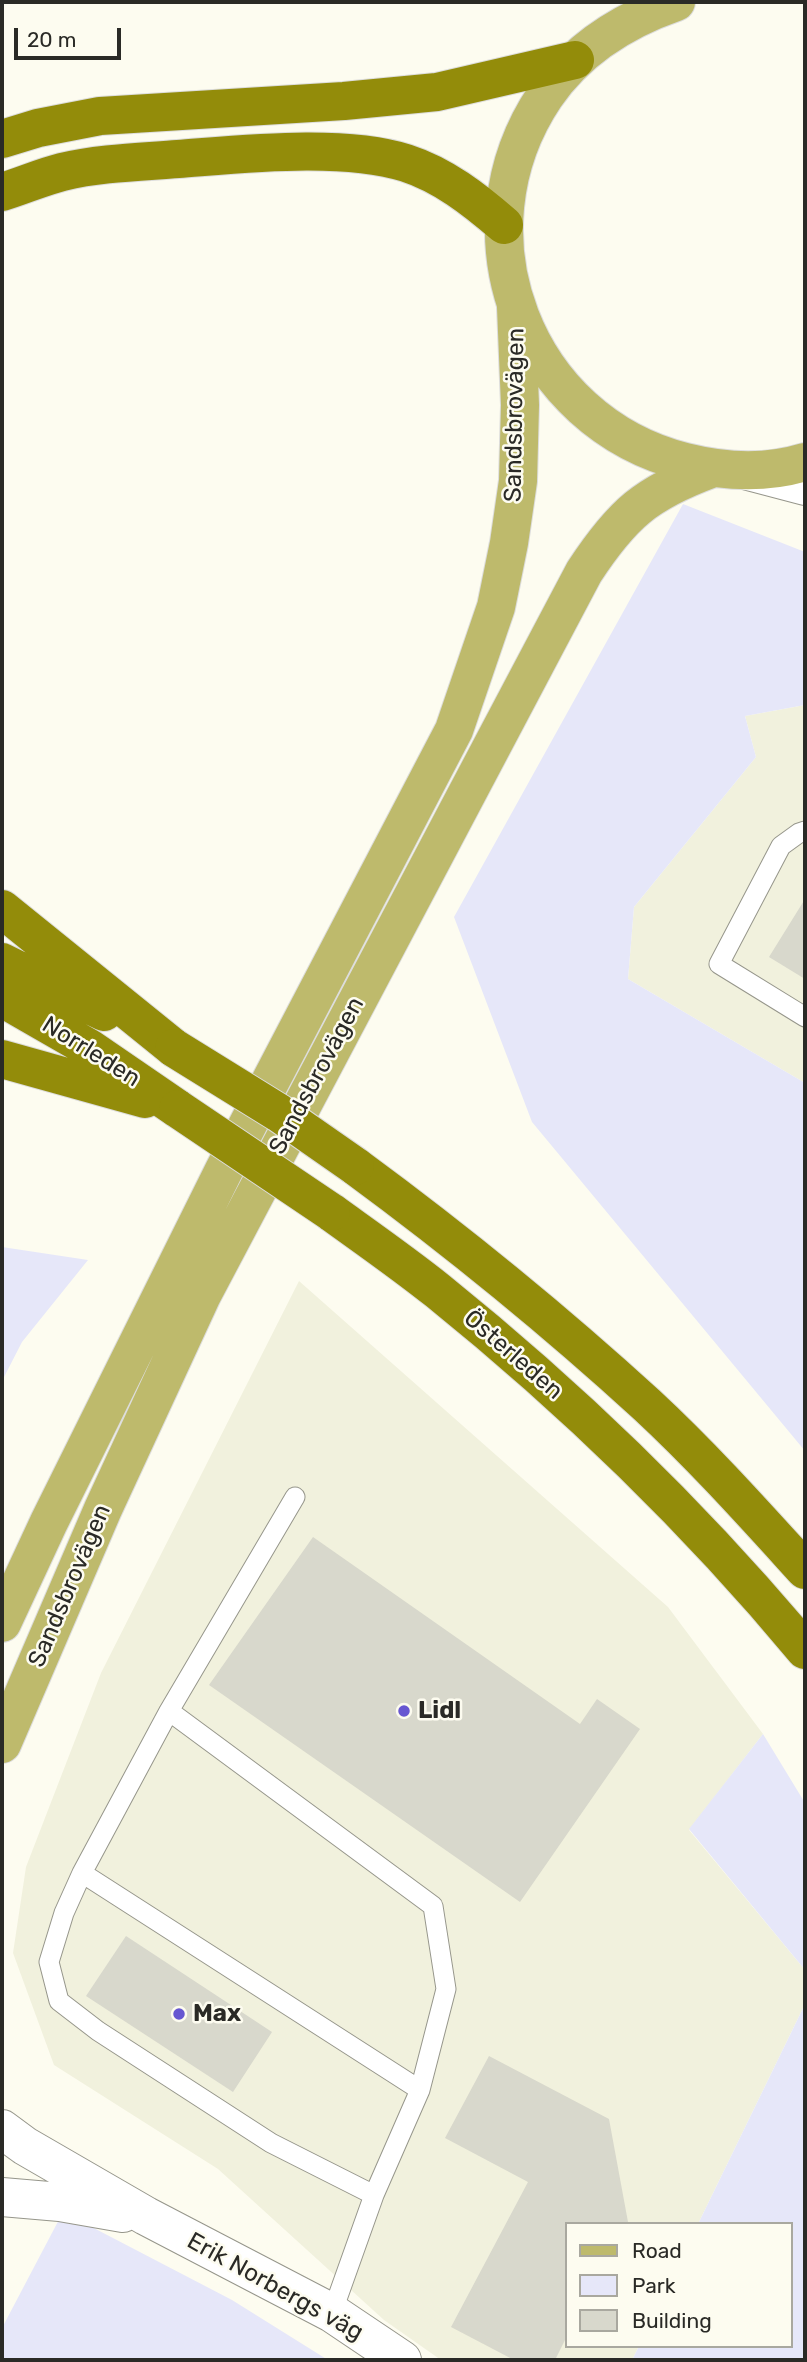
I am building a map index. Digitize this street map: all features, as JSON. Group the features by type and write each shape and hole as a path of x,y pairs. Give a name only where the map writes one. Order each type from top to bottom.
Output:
{"highway":[{"path":"2,139 38,128 100,116 344,101 437,92 575,60"},
{"path":"2,192 63,172 125,163 328,152 403,162 430,172 477,201 503,225"},
{"path":"2,909 174,1048"},
{"name":"Norrleden","path":"2,962 174,1048"},
{"name":"Norrleden","path":"2,998 89,1048 178,1109"},
{"name":"Österleden","path":"174,1048 279,1113 355,1166 422,1215 545,1315 649,1407 740,1497 805,1570"},
{"path":"2,1059 178,1109"},
{"name":"Österleden","path":"178,1109 331,1212 435,1289 513,1353 612,1441 699,1528 805,1650"}],"main road":[{"path":"676,2 643,13 606,34 575,60 545,96 523,136 509,179 503,225 506,267 516,307 538,356 571,398 612,432 659,456 730,470 805,462"},
{"name":"Sandsbrovägen","path":"2,1623 49,1522 224,1170 454,730 496,607 509,542 517,481 520,405 516,307"},
{"name":"Sandsbrovägen","path":"2,1744 103,1509 202,1295 584,572 608,536 631,511 676,482 730,470"}],"street":[{"path":"730,470 805,486"},
{"name":"Erik Norbergs väg","path":"2,2129 25,2146 146,2216 332,2313 402,2360"},
{"name":"Erik Norbergs väg","path":"2,2197 60,2202 146,2216"}],"lane":[{"path":"805,831 781,846 719,964 805,1017"},
{"path":"295,1497 169,1711 82,1873 64,1913 49,1962 59,2001 98,2031 271,2143 374,2195"},
{"path":"169,1711 433,1906 446,1989 421,2090 374,2195 332,2313"},
{"path":"82,1873 421,2090"}],"shaded area":[{"path":"805,705 805,1083 628,979 634,907 756,757 745,716"},
{"path":"299,1281 668,1607 763,1734 689,1830 805,1970 805,2004 699,2222 566,2222 566,2348 638,2348 632,2360 441,2360 384,2320 218,2169 54,2065 13,1953 26,1867 101,1673"}],"green space":[{"path":"683,504 805,552 805,705 745,716 756,757 634,907 628,979 805,1083 805,1451 532,1122 454,917"},
{"path":"2,1247 88,1260 22,1342 2,1381"},
{"path":"763,1734 805,1803 805,1970 689,1829"},
{"path":"805,2004 805,2360 632,2360 638,2348 793,2348 793,2222 699,2222"},
{"path":"63,2212 232,2300 328,2360 2,2360 2,2328"}],"building":[{"path":"805,899 805,979 769,957"},
{"name":"Lidl","path":"313,1537 580,1724 597,1699 640,1729 520,1902 209,1685"},
{"name":"Max","path":"126,1936 272,2032 233,2092 86,1996"},
{"path":"489,2056 609,2119 628,2222 566,2222 566,2338 555,2360 514,2360 451,2327 528,2182 445,2138"}],"place":[{"name":"Lidl","path":"404,1711"},
{"name":"Max","path":"179,2014"}]}
